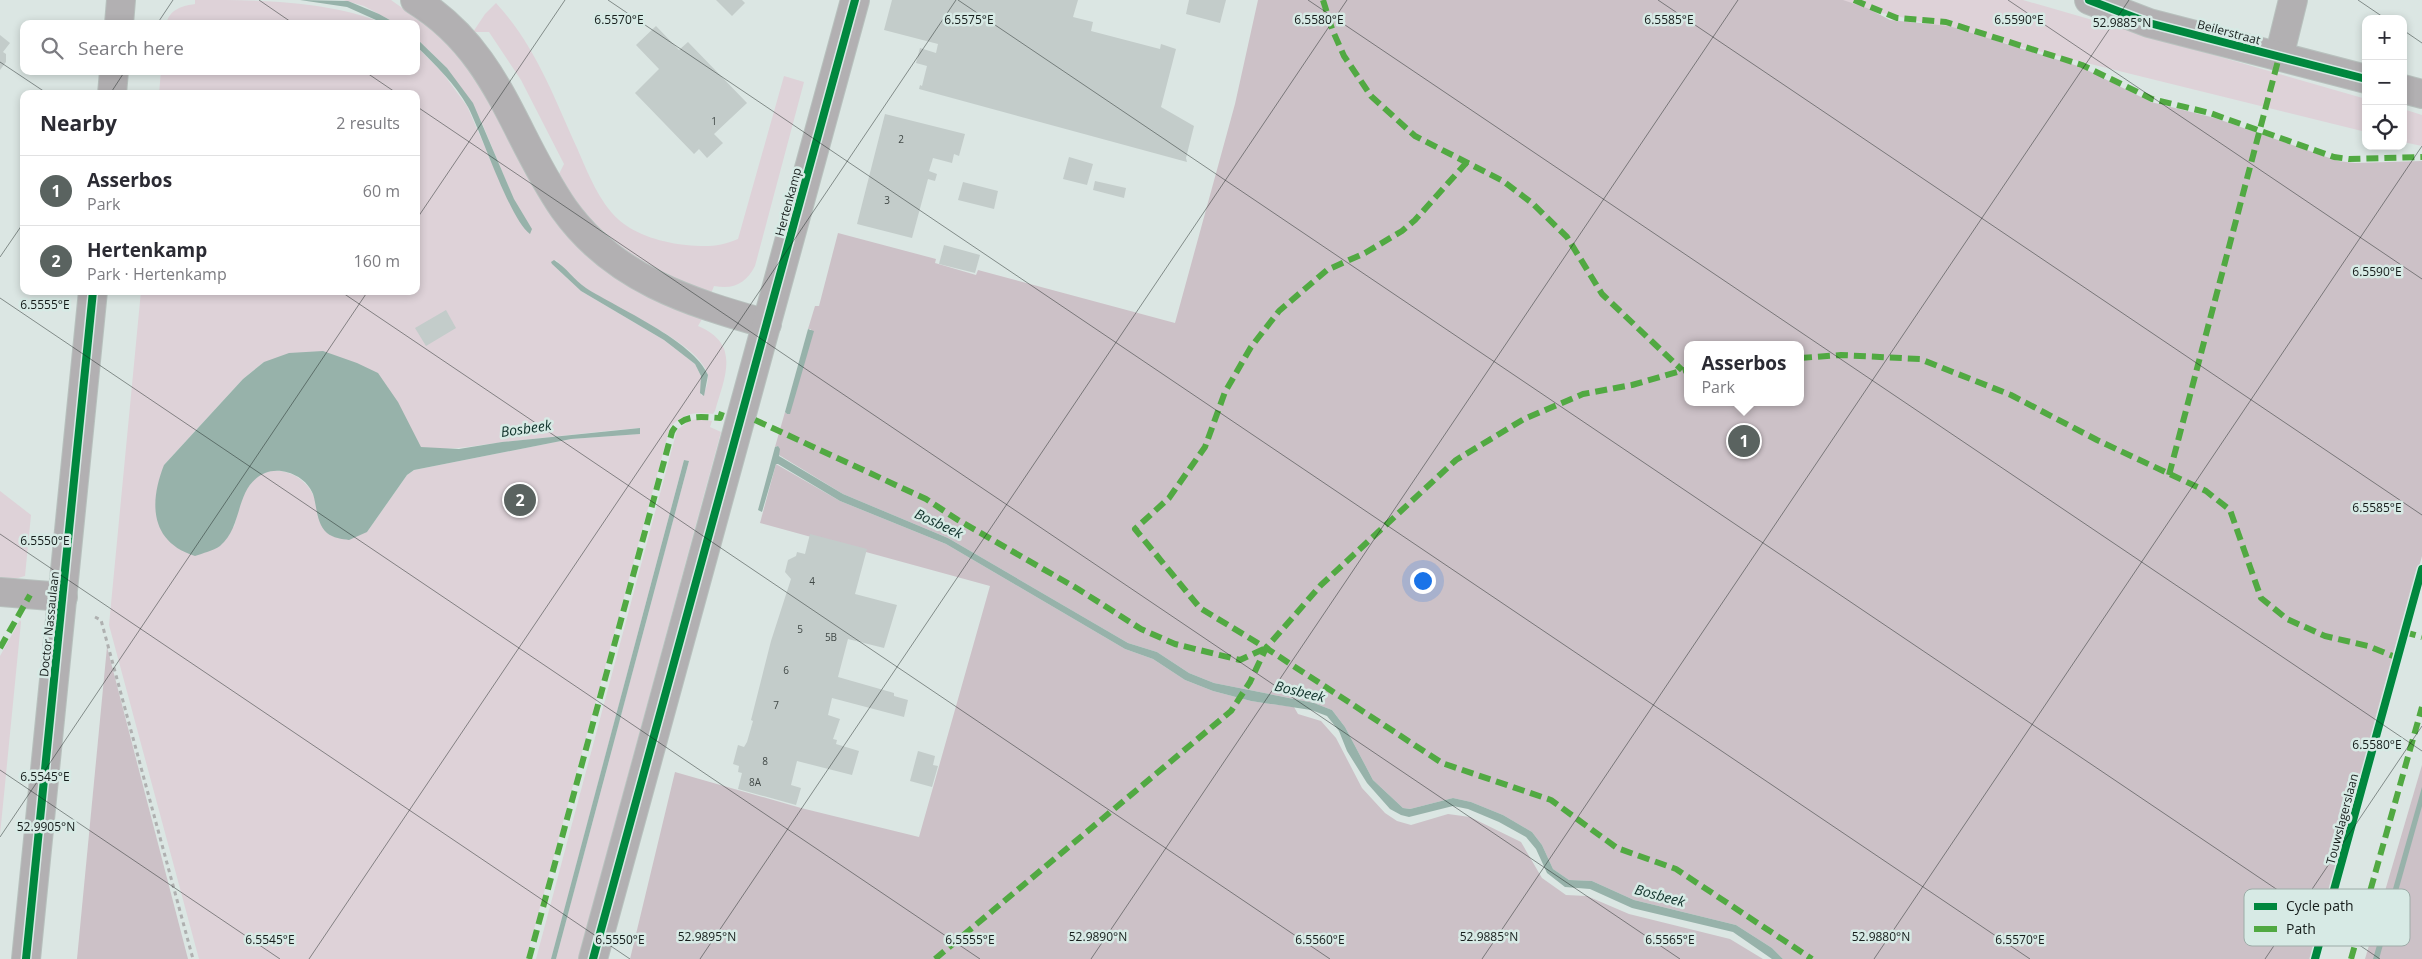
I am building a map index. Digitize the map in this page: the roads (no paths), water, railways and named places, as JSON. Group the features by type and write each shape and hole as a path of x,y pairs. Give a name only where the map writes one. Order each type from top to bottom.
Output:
{"street":[{"path":"119,20 121,0"},
{"path":"415,0 445,22 479,58 508,106 555,194 566,211 594,242 616,261 659,288 711,308 767,324"},
{"name":"Hertenkamp","path":"593,959 855,0"},
{"name":"Beilerstraat","path":"2089,0 2149,23 2362,79"},
{"path":"2279,57 2294,0"},
{"path":"112,90 114,75"},
{"path":"2407,90 2422,94"},
{"name":"Doctor Nassaulaan","path":"26,959 93,295"},
{"path":"0,592 63,597"}],"place":[{"name":"Asserbos","path":"1744,441"},
{"name":"Hertenkamp","path":"520,500"}],"water label":[{"name":"Bosbeek","path":"526,428"},
{"name":"Bosbeek","path":"939,523"},
{"name":"Bosbeek","path":"1300,691"},
{"name":"Bosbeek","path":"1660,895"}]}
